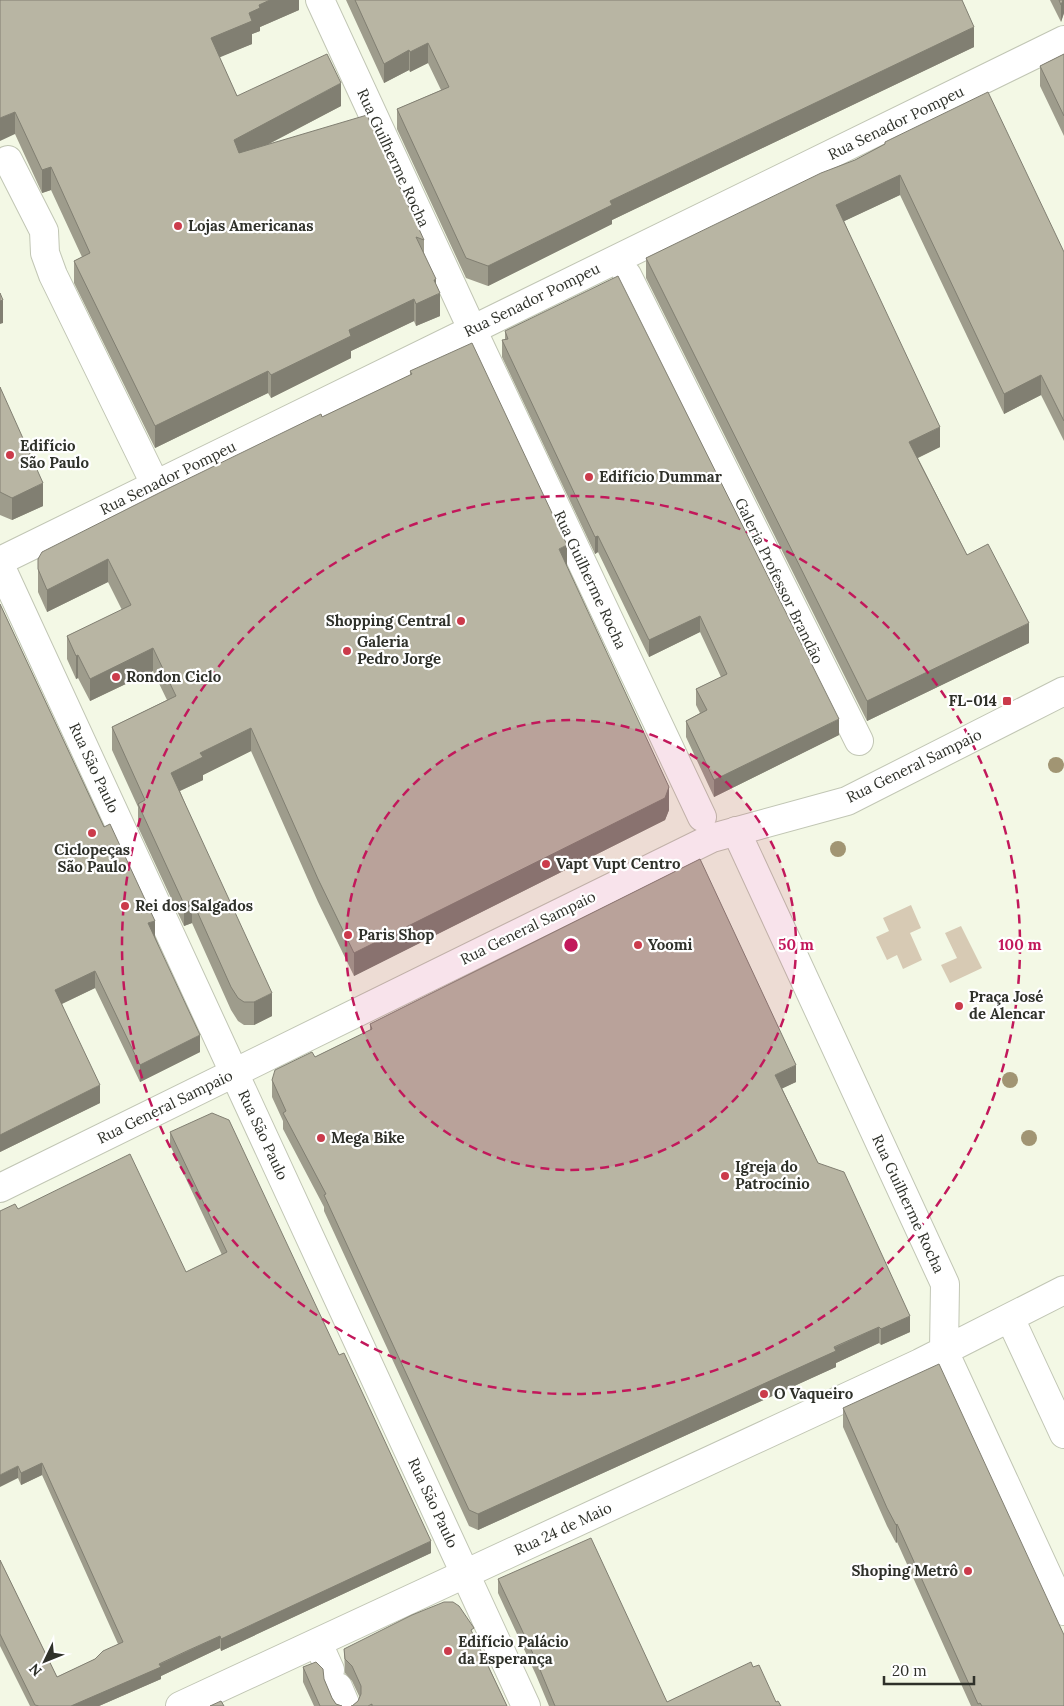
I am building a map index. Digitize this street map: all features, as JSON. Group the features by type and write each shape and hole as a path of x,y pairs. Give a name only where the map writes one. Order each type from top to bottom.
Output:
{"street":[{"name":"Rua Guilherme Rocha","path":"320,0 466,316"},
{"name":"Rua Senador Pompeu","path":"0,560 1064,40"},
{"path":"8,160 44,232 45,253 54,275 155,484"},
{"name":"Galeria Professor Brandão","path":"630,281 859,741"},
{"name":"Rua Guilherme Rocha","path":"478,342 702,817"},
{"name":"Rua São Paulo","path":"0,565 526,1706"},
{"name":"Rua General Sampaio","path":"0,1188 712,838 847,801 1064,691"},
{"name":"Rua Guilherme Rocha","path":"736,830 945,1284 944,1351 1064,1611"},
{"name":"Rua 24 de Maio","path":"180,1706 944,1351 1064,1290"},
{"path":"1010,1318 1061,1422"},
{"path":"318,1643 338,1688"}],"shaded area":[{"path":"911,905 921,928 910,933 922,960 903,969 897,955 887,960 876,937 889,931 883,918"},
{"path":"961,926 982,968 950,983 941,965 957,958 945,933"}],"building":[{"path":"0,0 270,0 259,5 260,8 249,13 252,21 211,38 237,96 327,54 341,83 234,140 239,153 367,115 424,240 416,237 436,279 434,280 440,293 416,304 414,299 349,330 351,336 271,375 268,371 155,426 74,261 90,253 51,167 42,170 15,112 0,118"},
{"path":"355,0 962,0 974,27 610,201 612,205 488,266 466,258 397,109 449,87 428,43 410,52 409,50 384,64"},
{"path":"1064,54 1064,116 1040,66"},
{"path":"988,92 1064,252 1064,421 1041,375 1004,394 900,175 836,205 940,427 909,442 967,555 988,544 1029,623 867,701 646,258 821,173 855,160 885,144 885,142"},
{"path":"618,276 839,719 714,780 686,721 707,710 696,689 727,674 700,616 649,640 598,536 595,537 502,340 508,339 505,331"},
{"path":"472,343 567,545 559,549 669,787 665,798 354,953 318,879 251,728 200,753 203,757 171,773 272,993 254,1002 244,1002 238,998 231,987 192,900 184,904 138,804 145,800 112,727 176,696 153,648 90,679 78,655 76,656 67,636 131,605 108,559 47,590 38,569 38,559 42,552 163,491 321,414 322,417 412,374 410,371"},
{"name":"Edifício São Paulo","path":"0,387 43,483 12,498 0,492"},
{"path":"0,604 104,827 110,824 155,921 148,923 200,1035 140,1065 95,971 55,990 100,1085 0,1135"},
{"path":"700,859 796,1065 775,1075 818,1163 844,1172 910,1316 881,1329 879,1327 834,1347 836,1351 478,1514 469,1510 324,1195 326,1194 283,1113 286,1111 272,1080 275,1070 312,1052 315,1057 372,1029 370,1024"},
{"path":"212,1113 229,1120 339,1355 344,1353 431,1541 221,1639 220,1636 159,1664 161,1667 71,1706 35,1705 0,1634 0,1560 57,1677 95,1659 103,1651 123,1642 42,1463 21,1473 18,1466 0,1475 0,1211 15,1204 18,1209 130,1154 186,1272 227,1252 170,1132"},
{"name":"Shoping Metrô","path":"939,1364 1064,1635 1064,1706 982,1706 980,1703 978,1704 843,1408"},
{"path":"591,1538 667,1702 751,1662 753,1667 759,1665 776,1702 778,1701 781,1706 555,1706 536,1660 498,1579"},
{"path":"444,1602 453,1602 459,1606 474,1628 471,1630 507,1706 372,1706 372,1704 368,1706 352,1706 358,1701 361,1694 361,1686 352,1666 345,1659 344,1649 412,1615"},
{"path":"316,1662 323,1669 324,1679 332,1698 336,1704 342,1706 320,1706 303,1667"},
{"path":"221,1701 224,1706 210,1706"}],"place":[{"name":"Lojas Americanas","path":"178,226"},
{"name":"Edifício São Paulo","path":"10,455"},
{"name":"Edifício Dummar","path":"589,477"},
{"name":"Shopping Central","path":"461,621"},
{"name":"Galeria Pedro Jorge","path":"347,651"},
{"name":"Rondon Ciclo","path":"116,677"},
{"name":"FL-014","path":"1007,701"},
{"name":"Ciclopeças São Paulo","path":"92,833"},
{"name":"Vapt Vupt Centro","path":"546,864"},
{"name":"Rei dos Salgados","path":"125,906"},
{"name":"Paris Shop","path":"348,935"},
{"name":"Yoomi","path":"638,945"},
{"name":"Praça José de Alencar","path":"959,1006"},
{"name":"Mega Bike","path":"321,1138"},
{"name":"Igreja do Patrocínio","path":"725,1176"},
{"name":"O Vaqueiro","path":"764,1394"},
{"name":"Shoping Metrô","path":"968,1571"},
{"name":"Edifício Palácio da Esperança","path":"448,1651"}]}
